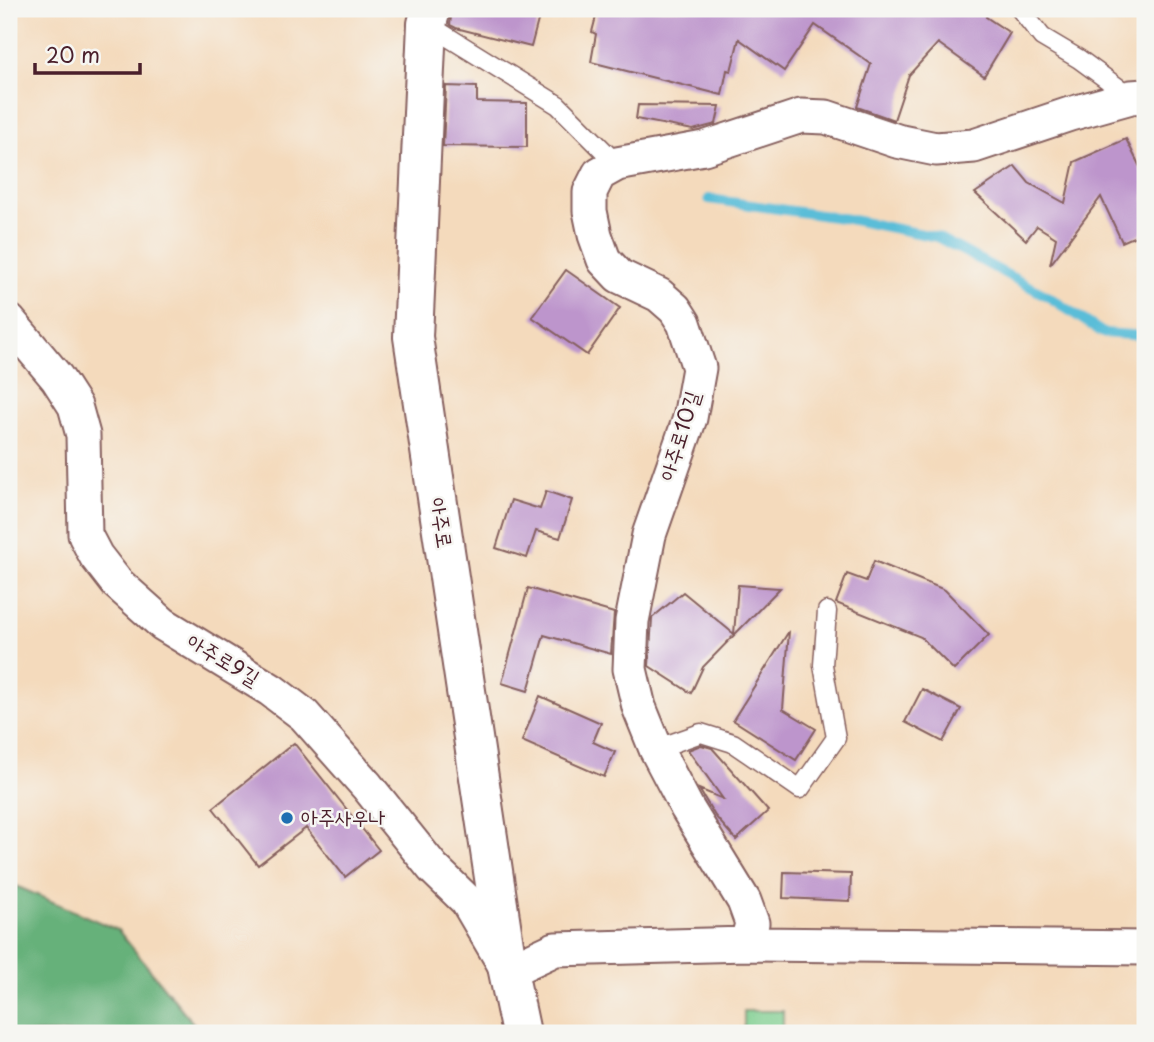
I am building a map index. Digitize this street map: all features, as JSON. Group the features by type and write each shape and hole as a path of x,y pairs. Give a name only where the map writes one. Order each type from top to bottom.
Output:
{"street":[{"name":"아주로","path":"425,14 413,337 508,971 521,1033"},
{"path":"617,164 704,148 801,116 827,117 897,141 936,149 974,146 1070,114 1138,96"},
{"name":"아주로10길","path":"617,164 598,174 590,192 590,211 604,260 619,276 659,295 675,309 684,323 699,368 690,418 649,535 632,621 630,669 639,708 656,749 687,808 744,901 752,923 747,944"},
{"name":"아주로9길","path":"9,321 58,378 75,406 83,435 85,535 96,556 117,583 163,624 271,690 304,715 367,786 433,868 467,901 508,971"},
{"path":"508,971 555,949 747,944 1145,948"}],"lane":[{"path":"1020,9 1042,37 1138,96"},
{"path":"425,14 558,104 617,164"},
{"path":"656,749 701,733 733,743 800,789 836,738 823,665 827,611"}],"green space":[{"path":"9,883 118,930 201,1033 9,1033"},
{"path":"744,1011 783,1011 783,1033 744,1033"}],"building":[{"path":"452,9 541,9 531,47 456,28 450,25"},
{"path":"598,9 988,9 986,17 1010,33 984,76 938,43 909,75 894,120 857,107 871,64 815,25 784,71 739,39 731,71 727,70 722,95 591,62 596,34 592,32"},
{"path":"446,86 477,87 477,102 527,103 527,147 443,146"},
{"path":"638,105 720,106 716,124 693,130 636,119"},
{"path":"1126,139 1145,177 1145,232 1122,242 1101,197 1050,265 1056,238 1037,226 1026,240 975,193 1015,166 1029,183 1065,203 1074,162"},
{"path":"566,270 620,308 587,355 532,317"},
{"path":"546,491 572,500 560,538 536,531 527,558 496,548 511,500 540,509"},
{"path":"874,561 945,590 989,635 954,670 921,637 836,603 847,574 866,581"},
{"path":"738,585 780,588 703,667 691,693 649,666 652,618 683,592 734,634"},
{"path":"528,588 614,613 611,654 544,635 528,691 502,683"},
{"path":"789,631 783,709 816,729 796,760 733,720"},
{"path":"922,689 961,709 943,742 905,722"},
{"path":"540,696 601,723 593,742 615,752 604,777 522,741"},
{"name":"아주사우나","path":"294,743 379,850 345,877 306,828 258,865 213,808"},
{"path":"701,745 712,748 768,811 736,840 715,816 699,789 723,799 688,750"},
{"path":"784,872 851,874 850,901 783,898"}],"waterway":[{"path":"709,199 848,219 937,237 1049,297 1103,333 1145,336"}],"place":[{"name":"아주사우나","path":"287,818"}]}
